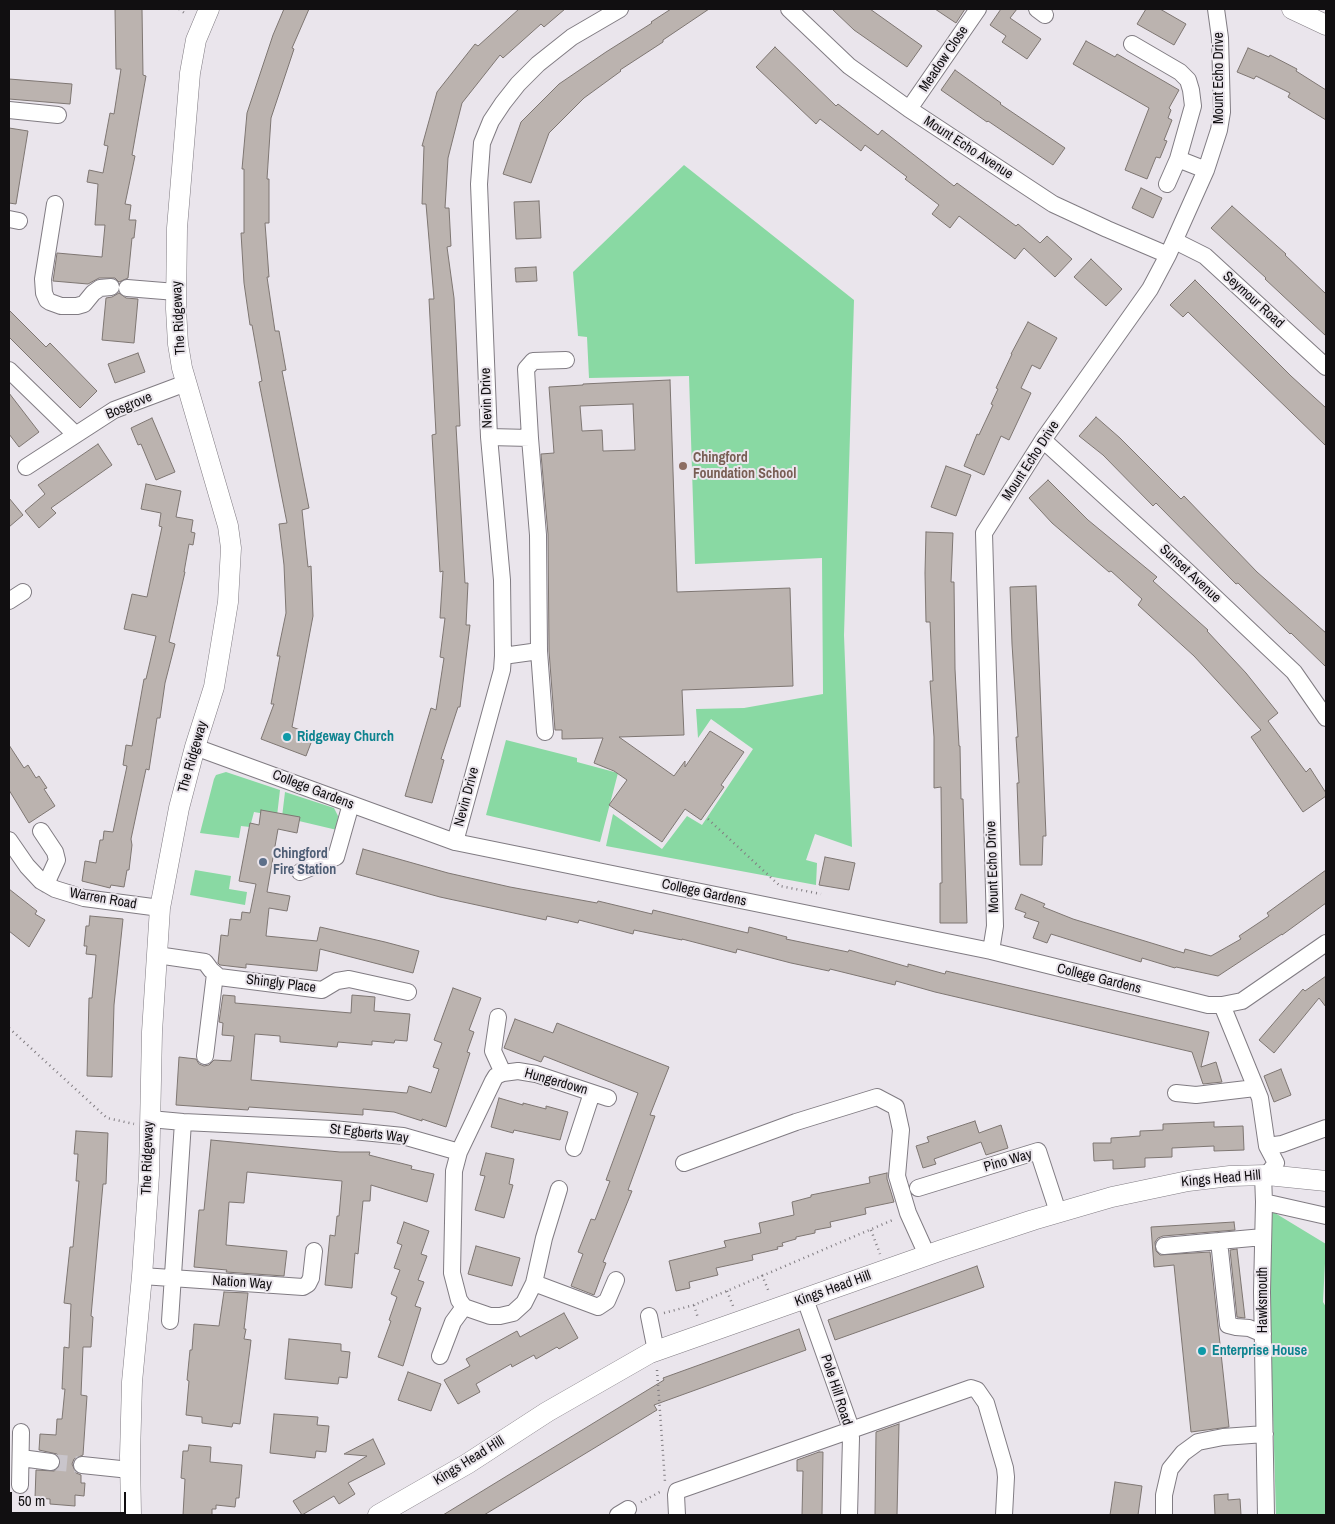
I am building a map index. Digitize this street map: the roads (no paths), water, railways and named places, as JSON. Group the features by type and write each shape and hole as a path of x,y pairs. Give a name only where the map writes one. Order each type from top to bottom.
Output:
{"main road":[{"name":"The Ridgeway","path":"131,1515 132,1382 149,1175 143,1122 152,1032 160,908 179,808 195,747 214,687 228,602 231,548 228,526 186,383 178,344 176,292 177,228 190,73 196,40 209,9"},
{"path":"1292,9 1326,25"},
{"name":"Kings Head Hill","path":"378,1515 467,1464 555,1407 618,1370 655,1351 927,1255 1058,1212 1112,1197 1179,1182 1230,1176 1265,1175 1326,1181"}],"street":[{"name":"Nevin Drive","path":"455,842 502,670 503,656 502,580 488,437 478,184 482,143 491,120 503,103 518,84 538,64 572,38 620,9"},
{"name":"Mount Echo Avenue","path":"788,9 849,66 909,109 1053,204 1106,229 1172,248"},
{"name":"Meadow Close","path":"909,109 978,9"},
{"name":"Mount Echo Drive","path":"991,951 995,926 984,533 1043,440 1150,289 1172,248 1206,170 1219,130 1222,112 1220,38 1216,9"},
{"path":"1132,44 1180,72 1190,85 1193,106 1178,159 1167,184"},
{"path":"9,110 58,115"},
{"path":"1178,159 1206,170"},
{"path":"55,204 43,280 44,293 47,300 61,306 77,306 84,304 100,288 119,287 176,292"},
{"name":"Seymour Road","path":"1172,248 1205,256 1326,367"},
{"path":"545,732 539,651 538,535 526,369 533,360 566,360"},
{"path":"9,370 75,434"},
{"name":"Bosgrove","path":"26,467 114,410 186,383"},
{"path":"488,437 530,438"},
{"name":"Sunset Avenue","path":"1043,440 1187,570 1294,672 1326,718"},
{"path":"9,601 23,592"},
{"path":"503,656 539,651"},
{"name":"College Gardens","path":"195,747 455,842 991,951 1208,1005 1222,1005 1242,1001 1326,942"},
{"path":"300,872 336,857 351,804"},
{"path":"41,831 55,852 57,860 46,884"},
{"name":"Warren Road","path":"9,840 27,866 46,884 61,892 84,898 160,908"},
{"name":"Shingly Place","path":"157,955 205,962 219,977 322,990 337,980 349,979 408,992"},
{"path":"205,1056 215,974"},
{"path":"1222,1005 1260,1098 1266,1146 1276,1163 1265,1175"},
{"path":"498,1017 492,1051 503,1073 496,1076 493,1081 459,1152 454,1171 452,1273 459,1300 464,1307 490,1316 500,1316 513,1313 524,1304 536,1277 544,1238 559,1189"},
{"name":"Hungerdown","path":"503,1073 518,1071 536,1074 608,1098"},
{"path":"1176,1093 1196,1095 1255,1088"},
{"path":"574,1148 592,1093"},
{"path":"684,1163 796,1122 877,1097 896,1107 901,1130 897,1176 908,1213 927,1255"},
{"name":"St Egberts Way","path":"143,1122 333,1129 403,1136 459,1152"},
{"path":"170,1321 171,1278 183,1122"},
{"path":"1266,1146 1282,1144 1326,1128"},
{"name":"Pino Way","path":"918,1188 1038,1151 1058,1212"},
{"name":"Hawksmouth","path":"1265,1175 1263,1334 1266,1515"},
{"path":"1264,1202 1326,1216"},
{"path":"1164,1246 1263,1237"},
{"path":"1219,1241 1228,1325 1249,1328 1263,1334"},
{"name":"Nation Way","path":"142,1276 302,1287 308,1284 311,1278 314,1251"},
{"path":"536,1277 598,1307 608,1301 616,1280"},
{"name":"Pole Hill Road","path":"805,1299 850,1430 850,1515"},
{"path":"440,1356 453,1322 464,1307"},
{"path":"648,1316 655,1351"},
{"path":"677,1515 677,1491 971,1388 977,1390 986,1403 1005,1468 1004,1515"},
{"path":"20,1484 21,1432"},
{"path":"1164,1515 1164,1495 1170,1469 1184,1453 1198,1442 1223,1437 1265,1434"},
{"path":"21,1458 51,1462"},
{"path":"82,1465 130,1470"}],"tunnel":[{"path":"51,1462 82,1465"}],"place":[{"name":"Chingford Foundation School","path":"683,466"},
{"name":"Ridgeway Church","path":"287,737"},
{"name":"Chingford Fire Station","path":"263,862"},
{"name":"Enterprise House","path":"1202,1351"}]}
